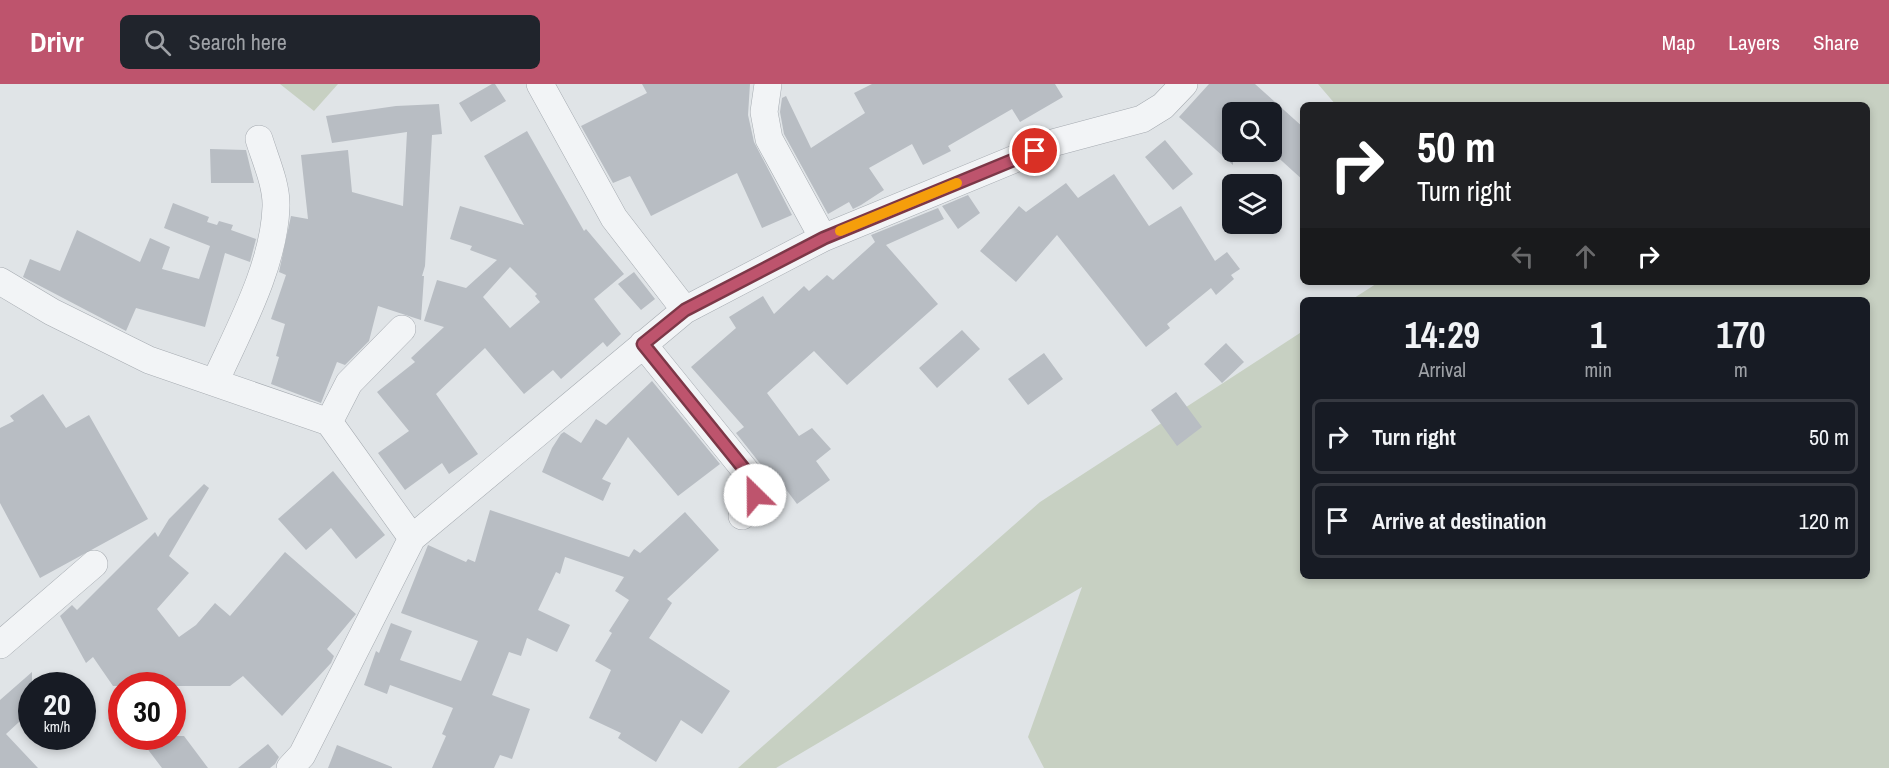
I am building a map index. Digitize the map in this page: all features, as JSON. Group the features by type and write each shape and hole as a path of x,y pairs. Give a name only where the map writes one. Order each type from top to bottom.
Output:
{"street":[{"path":"540,84 614,218 685,310"},
{"path":"768,84 764,111 769,139 824,238"},
{"path":"290,768 302,755 412,538 685,310 824,238 1056,142 1142,119 1162,106 1184,84"},
{"path":"215,382 259,283 274,226 276,204 259,139"},
{"path":"0,281 52,312 149,360 329,422 412,538"},
{"path":"329,422 349,383 402,329"},
{"path":"643,344 753,480 756,488 755,495 742,516"},
{"path":"0,645 94,564"}],"green space":[{"path":"280,84 338,84 314,111"},
{"path":"1318,84 1889,84 1889,768 1044,768 1028,737 1082,587 776,768 738,768 1040,502 1300,333 1300,579 1870,579 1870,297 1356,297 1374,285 1870,285 1870,102 1333,102"}],"building":[{"path":"495,84 506,101 471,122 459,103"},
{"path":"642,84 750,84 748,115 754,142 792,215 762,228 737,173 651,216 630,176 613,183 581,126 647,93"},
{"path":"872,84 1055,84 1063,97 1020,122 1012,109 948,146 951,151 923,165 912,144 869,168 884,190 853,209 849,202 828,214 784,134 780,112 782,98 786,96 811,148 865,113 854,93"},
{"path":"1209,84 1255,84 1275,102 1222,102 1222,155 1179,117"},
{"path":"439,104 442,134 432,135 421,320 378,306 369,341 345,365 337,362 321,403 271,384 285,324 271,319 286,275 279,272 291,216 308,219 301,155 348,150 352,192 403,206 407,132 332,143 326,116 396,106"},
{"path":"1282,108 1300,124 1300,177 1282,161"},
{"path":"527,131 584,231 586,229 624,274 594,299 621,334 607,347 603,342 561,379 553,370 524,394 485,348 436,394 478,454 449,474 442,463 405,490 378,453 409,431 377,392 415,362 411,358 444,327 424,321 437,280 466,288 497,260 470,250 472,246 450,239 460,206 524,225 484,156","holes":["510,267 537,294 535,296 540,302 510,328 483,297"]},
{"path":"1165,140 1193,174 1173,190 1145,157"},
{"path":"210,149 246,150 254,183 211,183"},
{"path":"1114,174 1149,226 1181,206 1215,261 1227,252 1240,269 1231,275 1234,279 1216,295 1211,288 1167,324 1170,328 1146,347 1057,235 1016,282 980,251 1019,206 1026,212 1066,183 1078,198"},
{"path":"968,195 980,213 958,229 942,206"},
{"path":"173,203 209,217 207,222 217,225 219,221 233,225 231,230 256,239 250,262 225,253 205,327 136,308 126,331 23,277 30,259 60,271 77,230 140,262 150,238 170,247 162,269 199,279 210,246 164,228"},
{"path":"938,208 944,219 886,245 938,304 847,385 814,351 767,393 799,436 812,428 831,449 816,461 830,480 797,504 770,468 766,471 736,433 744,427 691,367 736,328 729,317 763,296 774,314 804,286 809,291 827,275 833,280 875,242 871,235"},
{"path":"634,272 655,299 641,310 618,284"},
{"path":"962,330 980,349 937,388 919,368"},
{"path":"1226,343 1244,362 1222,383 1204,364"},
{"path":"1044,353 1063,379 1028,405 1008,379"},
{"path":"652,381 720,464 678,496 628,437 602,479 611,483 603,501 542,472 561,434 564,432 581,443 596,419 606,425"},
{"path":"1176,392 1202,427 1177,446 1151,410"},
{"path":"43,394 66,428 89,415 148,519 40,578 0,503 0,428 14,421 10,416"},
{"path":"333,471 385,535 356,559 331,528 306,550 278,519"},
{"path":"204,484 209,488 169,556 189,573 157,609 179,637 196,625 215,603 230,616 285,552 356,614 327,649 334,656 331,663 282,716 243,676 230,686 186,686 186,672 108,672 108,679 93,657 86,663 60,616 72,605 77,610 155,532 158,537 169,519"},
{"path":"490,510 629,557 634,549 640,553 685,512 719,550 667,599 672,603 649,638 730,691 702,734 681,720 656,762 618,738 621,733 589,718 611,670 595,661 612,633 609,631 629,600 615,591 624,577 565,557 560,574 556,572 538,610 570,625 557,652 527,638 521,656 509,652 492,695 530,709 512,759 500,755 494,768 432,768 446,736 442,734 453,708 390,685 387,694 364,685 376,651 379,653 391,623 412,631 400,660 461,681 478,641 401,613 428,545 466,562 468,559 475,562"},
{"path":"18,684 18,723 6,734 18,747 18,750 21,750 38,768 0,768 0,700"},
{"path":"186,739 208,768 162,768 148,750 186,750"},
{"path":"268,744 279,757 270,768 238,768"},
{"path":"337,745 392,767 392,768 328,768"}],"slow traffic":[{"path":"840,231 957,183"}],"route":[{"path":"755,495 756,488 753,480 643,344 685,310 824,238 1035,151"}]}
